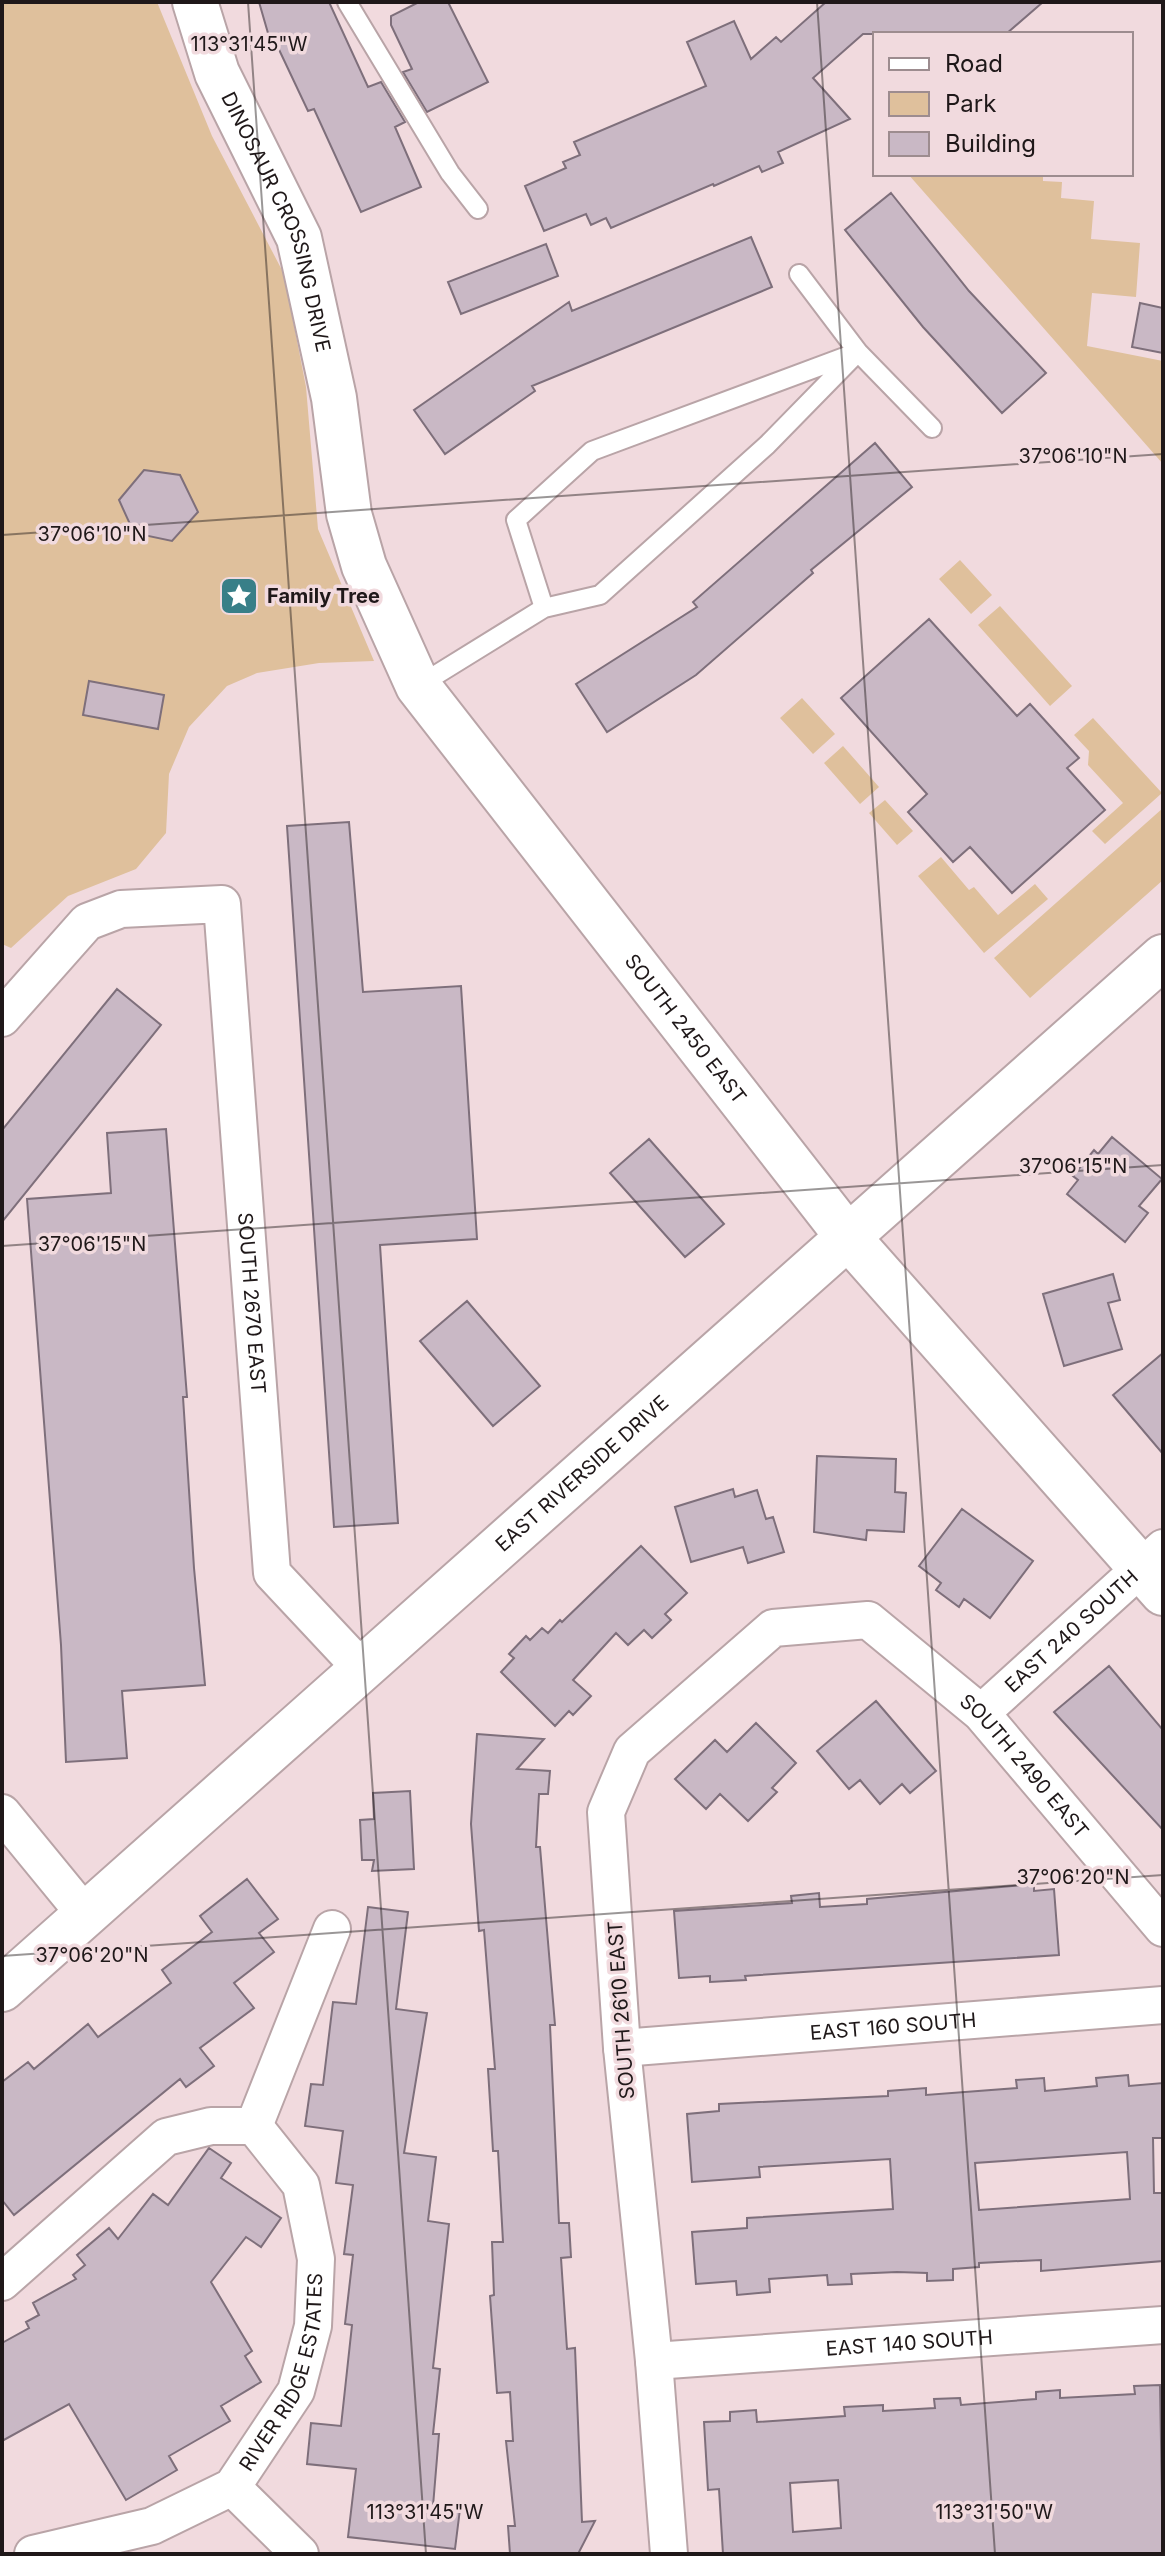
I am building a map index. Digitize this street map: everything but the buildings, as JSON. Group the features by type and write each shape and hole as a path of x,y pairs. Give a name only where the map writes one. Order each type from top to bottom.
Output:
{"street":[{"name":"DINOSAUR CROSSING DRIVE","path":"195,2 217,73 299,238 334,398"},
{"name":"SOUTH 2450 EAST","path":"334,398 349,514 364,566 418,686 847,1236 1156,1570"},
{"name":"SOUTH 2670 EAST","path":"2,1018 87,922 121,909 222,904 272,1573 361,1668"},
{"name":"EAST RIVERSIDE DRIVE","path":"2,1989 1163,957"},
{"name":"EAST 240 SOUTH","path":"981,1713 1156,1570"},
{"name":"SOUTH 2490 EAST","path":"868,1620 981,1713 1163,1928"},
{"name":"SOUTH 2610 EAST","path":"669,2554 654,2361 622,2048 606,1812 632,1751 773,1628 868,1620"},
{"path":"2,1813 84,1913"},
{"path":"3,2280 166,2137 211,2126 254,2126 332,1929"},
{"name":"EAST 160 SOUTH","path":"622,2048 1163,2005"},
{"name":"RIVER RIDGE ESTATES","path":"33,2554 152,2526 232,2487 296,2391 313,2326 316,2259 301,2185 254,2126"},
{"name":"EAST 140 SOUTH","path":"654,2361 1163,2325"},
{"name":"RIVER RIDGE ESTATES","path":"232,2487 300,2554"}],"lane":[{"path":"347,2 450,173 478,209"},
{"path":"799,274 858,352 932,428"},
{"path":"418,686 544,608 600,595 767,445 858,352"},
{"path":"544,608 516,520 592,451 858,352"}],"green space":[{"path":"2,2 157,2 212,136 284,274 306,387 318,529 374,661 319,663 257,673 227,686 189,727 169,774 166,833 136,869 68,896 11,948 2,944"},
{"path":"910,176 1043,176 1043,181 1062,182 1061,198 1094,201 1091,239 1140,243 1136,297 1092,293 1087,346 1163,361 1163,464"},
{"path":"960,560 992,595 971,614 939,579"},
{"path":"1000,606 1072,686 1050,706 978,625"},
{"path":"802,698 835,734 813,754 780,718"},
{"path":"1093,718 1162,793 1105,844 1092,831 1123,803 1088,765 1089,751 1074,735"},
{"path":"843,746 879,787 860,804 824,763"},
{"path":"885,800 913,831 897,845 869,813"},
{"path":"1163,808 1163,880 1030,998 994,958"},
{"path":"941,857 969,890 974,887 998,915 1035,884 1048,899 984,953 918,876"}],"place":[{"name":"Family Tree","path":"239,596"}]}
